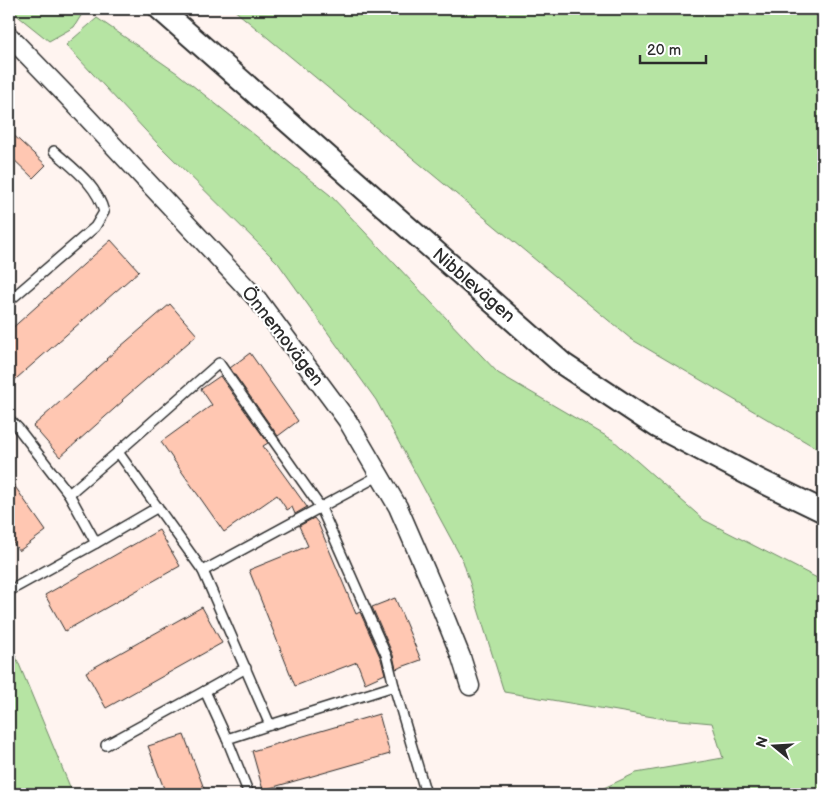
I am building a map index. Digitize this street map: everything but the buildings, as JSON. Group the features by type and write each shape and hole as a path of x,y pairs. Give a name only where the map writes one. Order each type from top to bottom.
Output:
{"street":[{"name":"Nibblevägen","path":"160,9 563,364 658,427 823,511"},
{"name":"Önnemovägen","path":"11,41 258,300 347,420 398,508 461,657 470,686"}],"lane":[{"path":"9,302 95,227 104,212 101,199 93,187 54,151"},
{"path":"69,494 219,363 321,508 387,657 426,794"},
{"path":"9,418 69,494 96,543"},
{"path":"118,452 204,571 270,725"},
{"path":"204,571 380,475"},
{"path":"9,591 158,507"},
{"path":"106,745 246,668"},
{"path":"228,739 394,686"},
{"path":"205,691 228,739 249,794"}],"green space":[{"path":"9,9 85,9 74,27 49,41"},
{"path":"233,9 823,9 823,452 631,339"},
{"path":"97,18 177,73 330,195 498,373 613,440 704,520 823,581 823,794 591,794 636,773 723,758 712,723 659,718 504,692 463,561 376,400 278,263 158,144 66,45"},
{"path":"9,640 73,794 9,794"}]}
